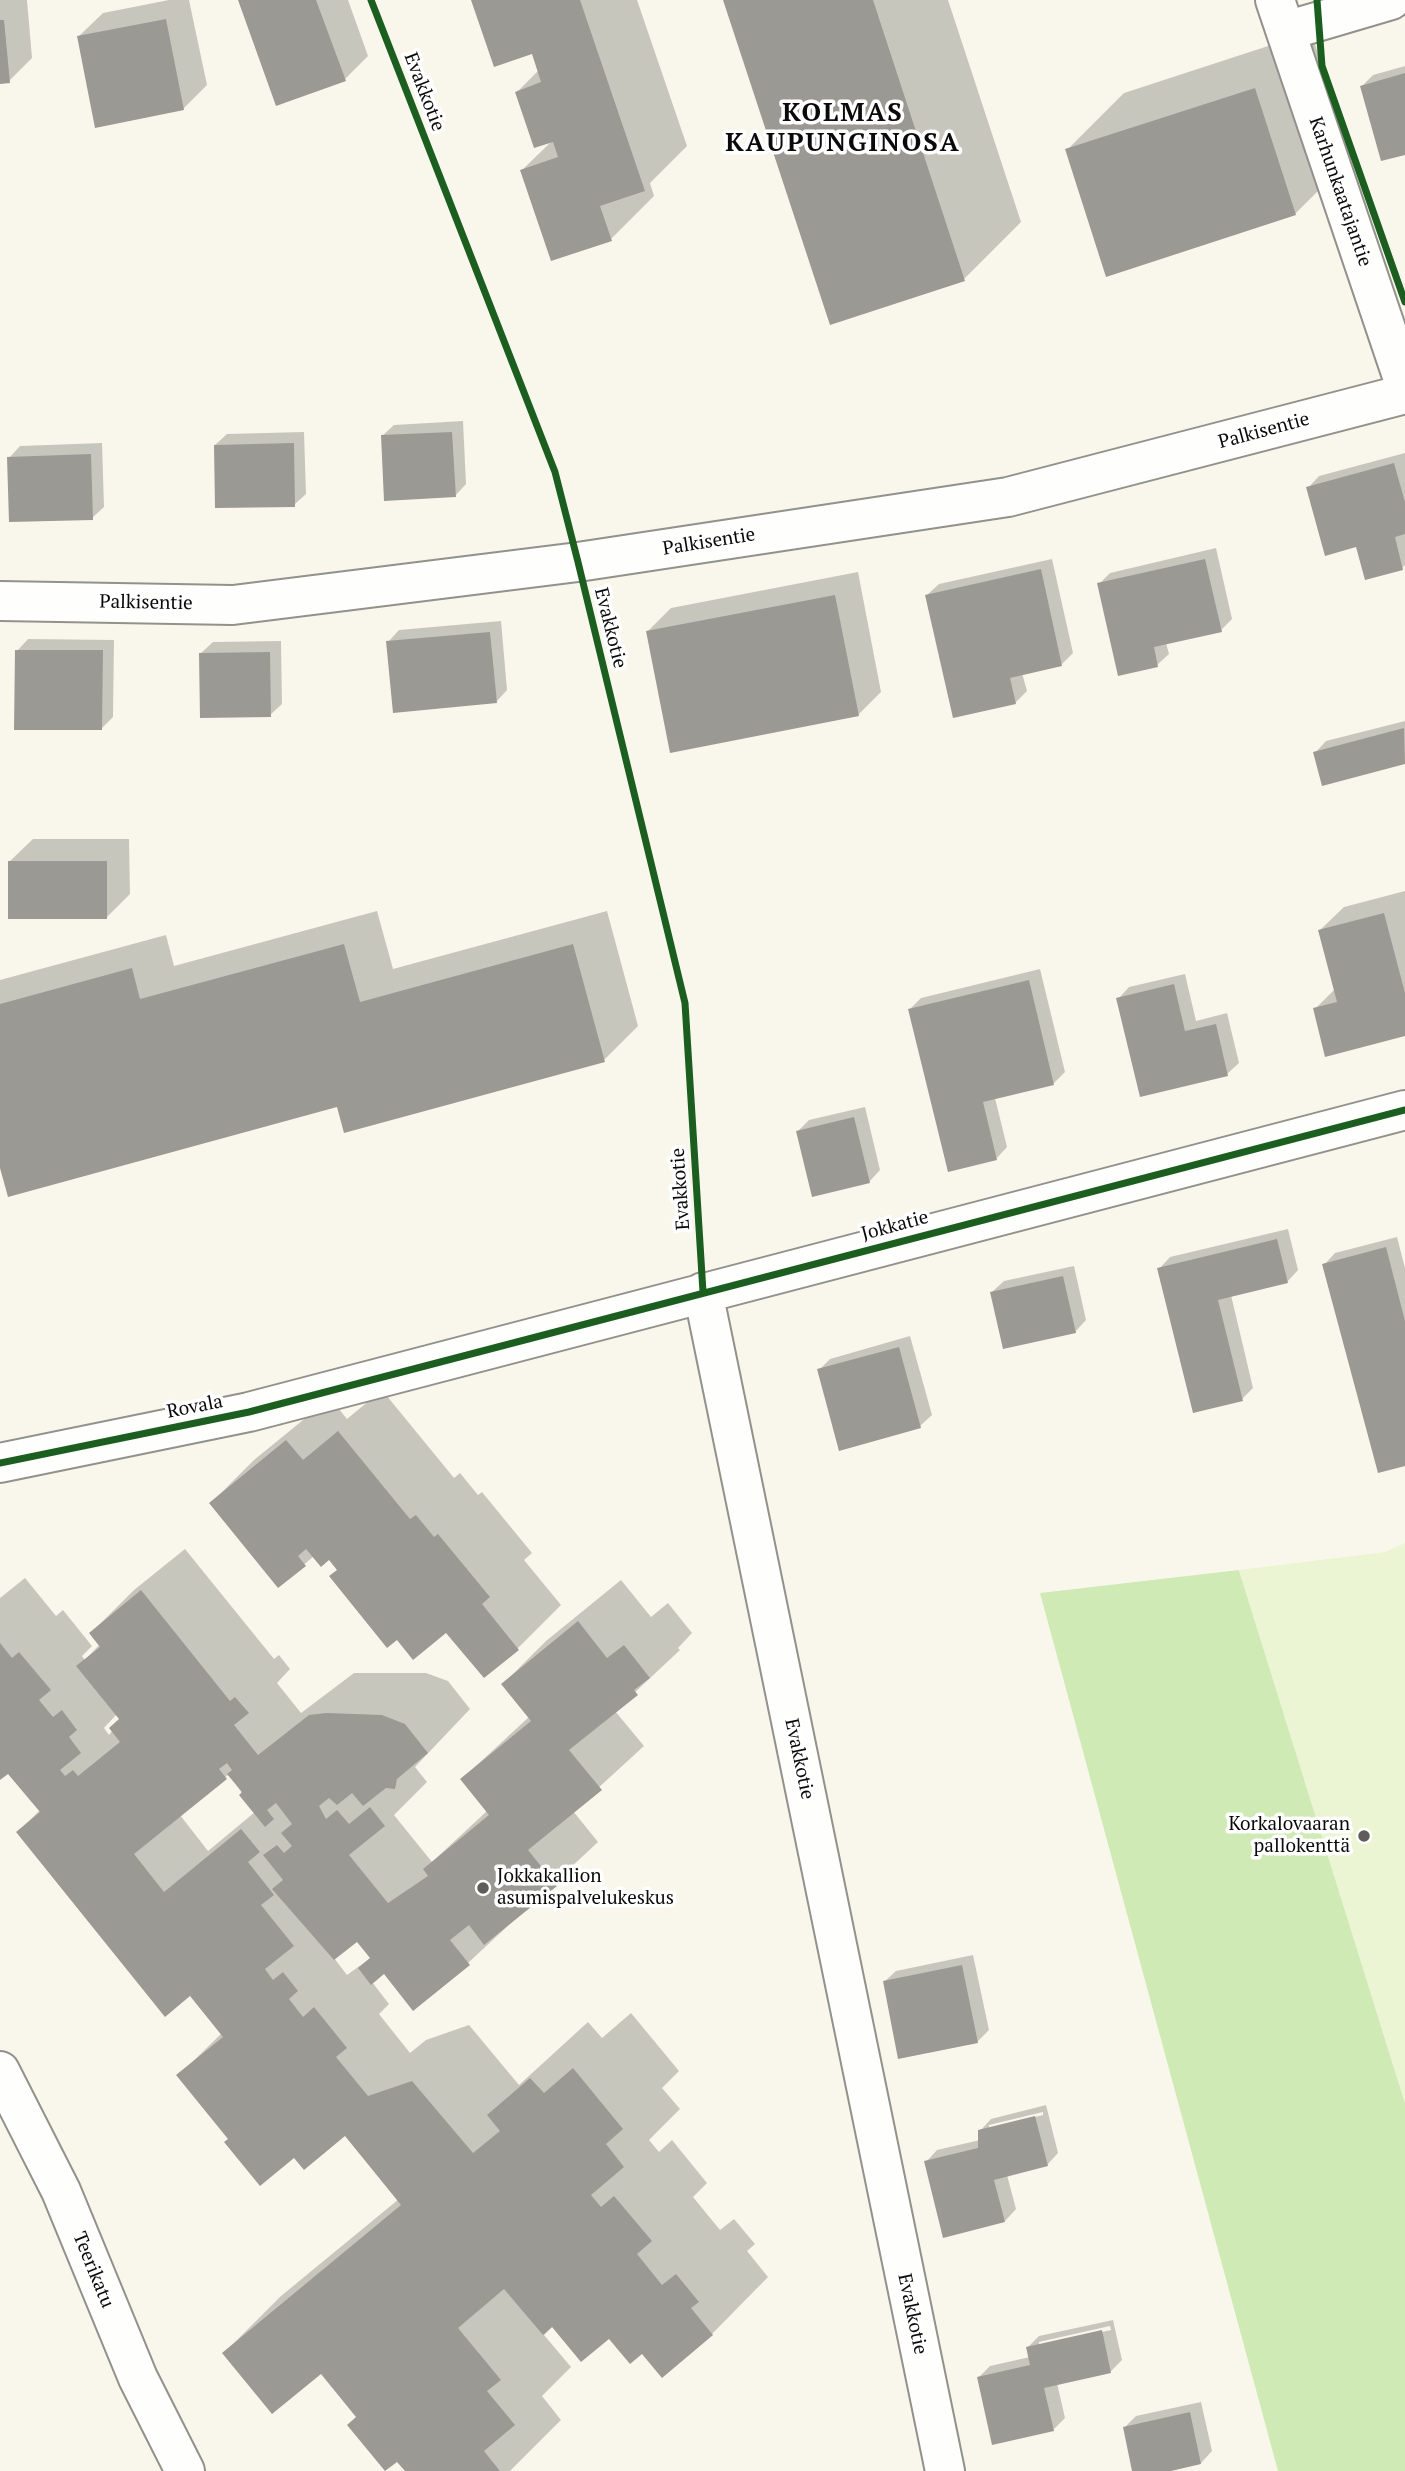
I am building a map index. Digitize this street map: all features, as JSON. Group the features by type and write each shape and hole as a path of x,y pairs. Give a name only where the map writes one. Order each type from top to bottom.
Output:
{"street":[{"path":"1281,16 1391,0"},
{"name":"Karhunkaatajantie","path":"1281,16 1405,385"},
{"name":"Palkisentie","path":"0,601 233,604 578,562 1008,497 1405,394"},
{"name":"Jokkatie","path":"394,1373 1405,1110"},
{"name":"Evakkotie","path":"703,1293 945,2471"},
{"name":"Rovala","path":"0,1463 249,1412 394,1373"},
{"name":"Teerikatu","path":"0,2071 61,2191 138,2378 185,2471"}],"green space":[{"name":"Korkalovaaran pallokenttä","path":"1405,1543 1405,2103 1239,1570 1385,1552"},
{"path":"1239,1570 1405,2103 1405,2471 1278,2471 1040,1593"}],"building":[{"path":"238,0 316,0 346,81 276,106"},
{"path":"471,0 580,0 645,191 600,206 612,241 551,261 520,170 558,157 553,142 534,148 515,92 541,82 532,54 494,67"},
{"path":"723,0 873,0 965,281 830,325"},
{"path":"166,19 184,110 95,128 77,36"},
{"path":"0,20 4,20 10,83 0,84"},
{"path":"1405,73 1405,155 1381,161 1360,86"},
{"path":"1255,88 1296,215 1106,277 1065,149"},
{"path":"452,432 456,497 384,501 381,435"},
{"path":"294,443 295,507 215,508 214,445"},
{"path":"91,454 93,520 9,522 7,457"},
{"path":"1394,463 1405,502 1405,534 1395,537 1403,570 1365,580 1356,547 1325,556 1306,487"},
{"path":"1205,559 1222,632 1154,647 1158,667 1118,676 1097,583"},
{"path":"1041,569 1062,666 1010,678 1016,704 953,718 925,595"},
{"path":"835,595 859,716 670,753 646,631"},
{"path":"490,632 497,703 393,713 386,641"},
{"path":"15,650 103,650 102,730 14,730"},
{"path":"270,652 271,717 200,718 199,653"},
{"path":"1404,728 1405,764 1322,786 1313,752"},
{"path":"8,861 107,861 107,919 8,919"},
{"path":"1384,913 1405,993 1405,1036 1325,1057 1313,1008 1337,1002 1318,930"},
{"path":"344,944 360,1002 573,944 605,1062 344,1133 337,1107 8,1197 0,1168 0,1004 132,968 140,999"},
{"path":"1029,980 1054,1085 983,1102 997,1160 948,1172 908,1009"},
{"path":"1174,984 1185,1031 1216,1024 1228,1076 1140,1097 1116,998"},
{"path":"854,1117 870,1183 812,1197 796,1131"},
{"path":"1277,1239 1288,1283 1218,1300 1243,1401 1193,1413 1157,1268"},
{"path":"1386,1247 1405,1321 1405,1466 1378,1473 1322,1264"},
{"path":"1063,1276 1076,1333 1003,1349 990,1292"},
{"path":"899,1347 921,1428 839,1451 817,1369"},
{"path":"338,1431 410,1519 416,1515 434,1537 438,1534 490,1597 482,1604 519,1650 484,1678 446,1633 413,1660 397,1640 387,1648 329,1576 337,1570 329,1560 321,1567 306,1549 298,1556 306,1566 278,1588 209,1503 286,1440 303,1460"},
{"name":"Jokkakallion asumispalvelukeskus","path":"141,1590 230,1701 235,1697 249,1713 234,1725 258,1755 309,1715 326,1713 382,1715 405,1724 428,1753 397,1779 395,1789 386,1788 363,1806 352,1793 337,1805 329,1798 319,1806 326,1819 337,1810 349,1824 370,1807 385,1826 349,1855 388,1903 428,1876 423,1869 489,1815 460,1779 531,1721 501,1684 578,1621 607,1658 624,1645 650,1678 634,1690 638,1695 569,1750 602,1790 528,1850 557,1886 484,1945 469,1925 450,1940 470,1965 413,2011 384,1974 371,1985 358,1968 370,1958 357,1942 334,1960 272,1889 283,1880 263,1855 277,1845 284,1853 292,1846 281,1833 292,1824 276,1803 267,1810 274,1819 265,1827 239,1795 242,1792 227,1774 232,1770 227,1763 219,1769 227,1779 134,1854 164,1892 241,1829 260,1852 248,1862 274,1895 261,1905 294,1946 265,1969 273,1980 283,1972 298,1991 289,1999 303,2017 314,2007 347,2048 336,2057 368,2096 412,2081 473,2153 500,2131 487,2115 530,2078 544,2093 573,2068 623,2129 606,2144 624,2167 591,2195 601,2207 614,2196 652,2241 637,2254 662,2285 676,2274 699,2302 691,2308 713,2335 662,2378 642,2354 630,2364 609,2339 581,2362 552,2327 543,2335 504,2289 458,2328 501,2380 487,2391 515,2425 484,2451 500,2471 405,2471 397,2462 385,2471 347,2425 356,2417 321,2374 272,2414 222,2353 401,2205 345,2136 304,2170 294,2158 260,2186 224,2142 228,2139 176,2075 223,2037 190,1996 165,2017 16,1832 40,1812 8,1774 0,1780 0,1643 12,1658 19,1652 51,1690 39,1700 53,1717 62,1710 77,1730 69,1737 81,1753 60,1770 65,1776 73,1770 78,1776 120,1742 109,1728 119,1719 76,1666 100,1647 89,1633"},
{"path":"962,1965 978,2043 898,2059 883,1981"},
{"path":"1035,2116 1048,2166 994,2180 1005,2222 943,2238 924,2161 978,2148 978,2130"},
{"path":"1102,2330 1111,2373 1044,2388 1054,2431 992,2445 977,2377 1030,2365 1026,2347"},
{"path":"1190,2412 1201,2464 1171,2471 1132,2471 1123,2427"}],"cycle path":[{"path":"371,0 555,472 685,1003 703,1292"},
{"path":"1317,0 1322,66 1405,302"},
{"path":"0,1463 249,1412 1405,1110"}],"place":[{"name":"Korkalovaaran pallokenttä","path":"1364,1836"},
{"name":"Jokkakallion asumispalvelukeskus","path":"483,1888"}],"district":[{"name":"KOLMAS KAUPUNGINOSA","path":"843,129"}]}
